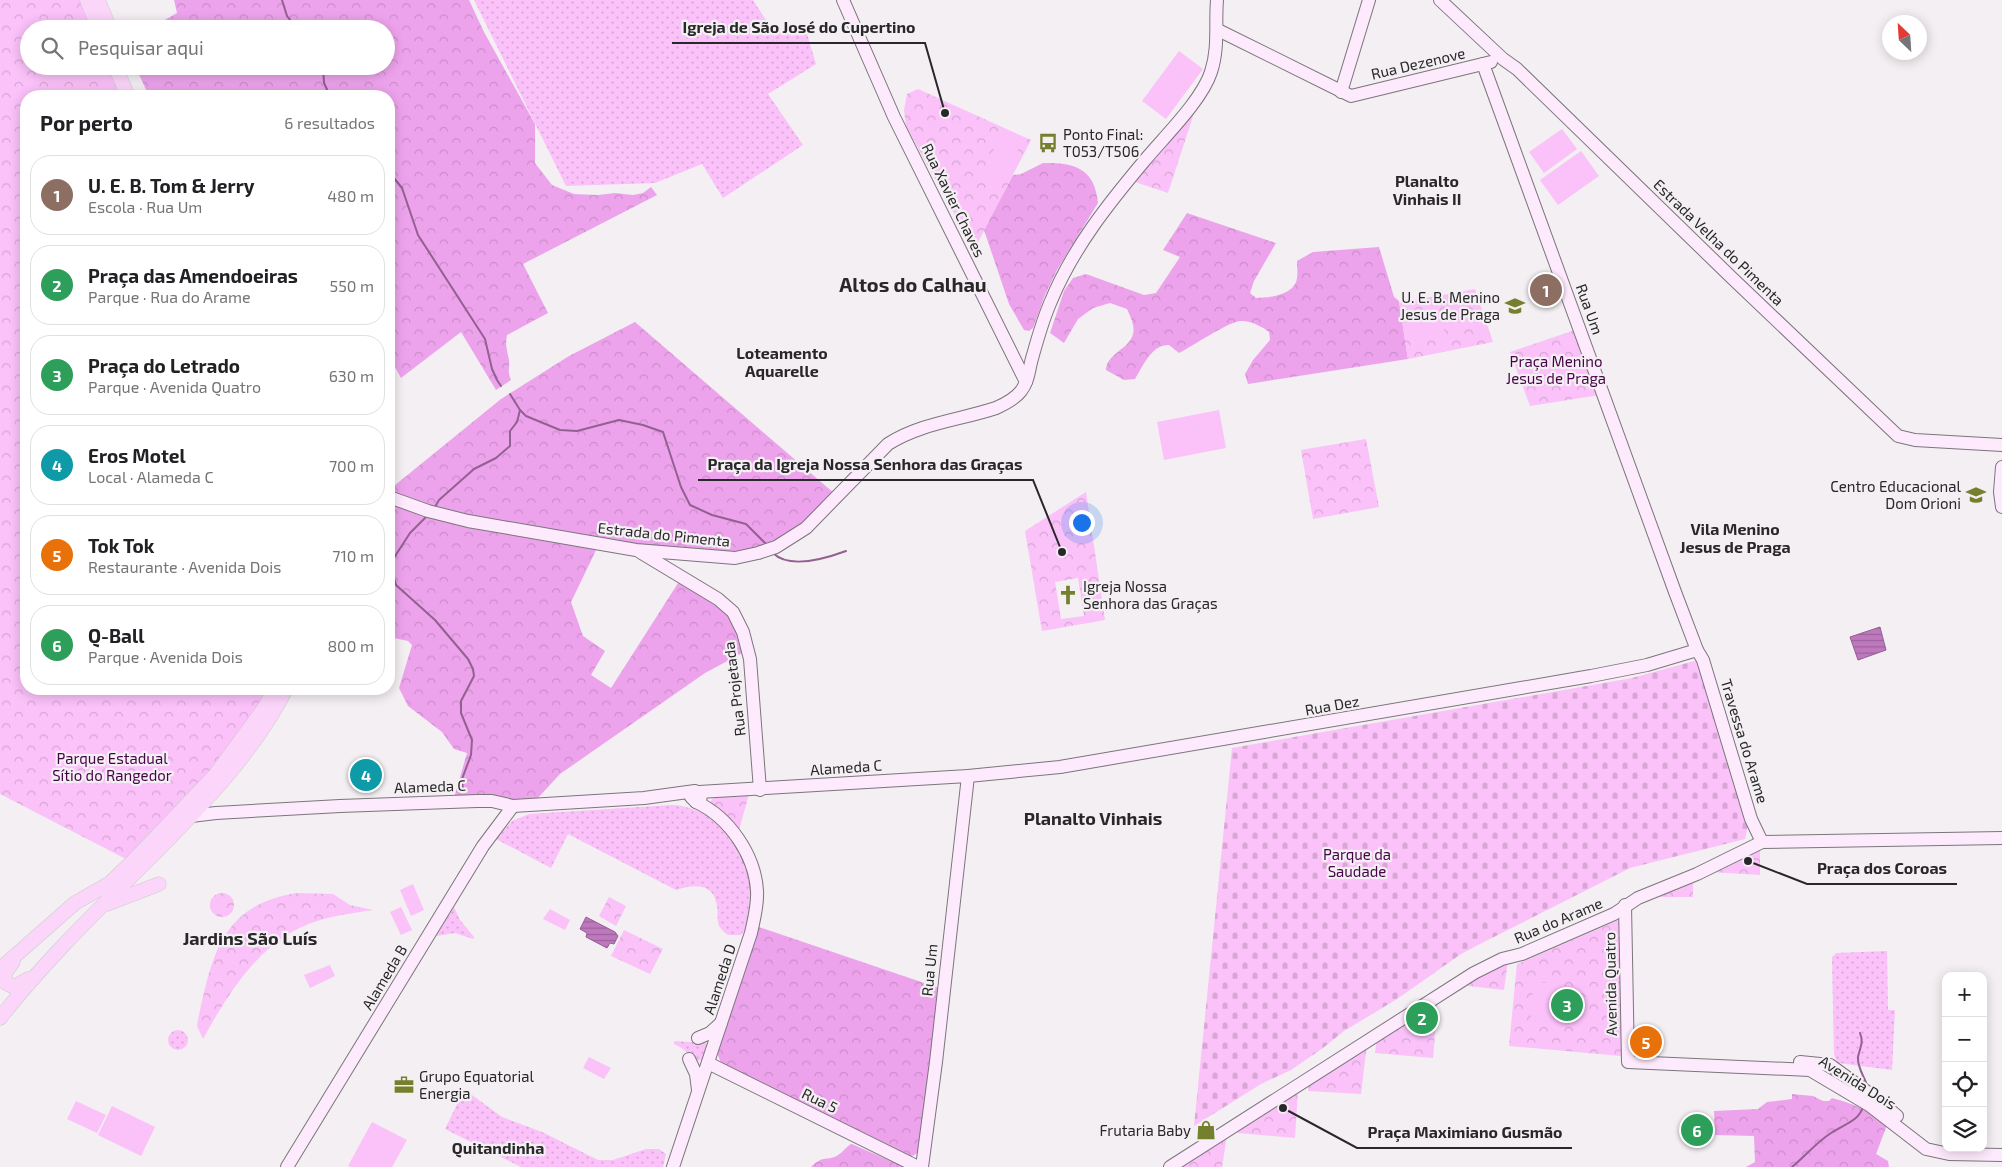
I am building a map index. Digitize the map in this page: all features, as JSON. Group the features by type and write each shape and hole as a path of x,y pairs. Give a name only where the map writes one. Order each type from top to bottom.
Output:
{"main road":[{"path":"87,0 95,20"},
{"path":"98,0 106,20"},
{"path":"119,75 125,90"},
{"path":"130,75 136,90"},
{"path":"0,969 75,904 114,879 204,788 234,751 272,695"},
{"path":"0,1018 58,951 206,801 235,767 268,720 283,695"},
{"path":"101,907 158,884"},
{"path":"58,951 19,986 12,987 6,984 4,976 7,968 50,930 75,904"}],"street":[{"name":"Rua Xavier Chaves","path":"843,0 880,86 1026,382"},
{"path":"1217,0 1218,30 1341,92 1369,0"},
{"name":"Estrada Velha do Pimenta","path":"1440,0 1503,59 1517,68 1732,278 1898,436 1915,440 2002,445"},
{"name":"Estrada do Pimenta","path":"395,499 454,519 636,550 735,558 776,547 806,528 888,444 904,435 933,424 985,412 1005,404 1020,392 1026,382 1048,308 1068,263 1099,216 1197,96 1211,72 1218,30"},
{"name":"Rua Dezenove","path":"1341,92 1351,96 1503,59"},
{"name":"Rua Um","path":"1483,64 1698,650"},
{"path":"2002,467 2000,492 2002,507"},
{"name":"Rua Projetada","path":"636,550 718,599 733,612 739,621 748,646 750,659 760,790"},
{"path":"662,564 660,557 668,553"},
{"name":"Rua Dez","path":"968,776 1060,768 1348,719 1638,667 1698,650"},
{"name":"Travessa do Arame","path":"1698,650 1703,660 1751,819 1762,842"},
{"name":"Rua Um","path":"922,1167 936,1062 968,776"},
{"name":"Alameda C","path":"191,816 216,812 477,801 492,801 514,806 644,798 697,797 726,791 968,776"},
{"name":"Alameda D","path":"673,1167 751,933 756,909 757,890 752,866 742,846 731,829 697,797"},
{"path":"206,801 208,810 216,812"},
{"name":"Alameda B","path":"287,1167 483,846 514,806"},
{"name":"Rua do Arame","path":"1170,1167 1474,973 1502,959 1522,954 1622,912 1762,842 2002,838"},
{"name":"Avenida Quatro","path":"1622,912 1628,1060"},
{"path":"698,1038 721,1024"},
{"path":"689,1059 696,1074 698,1090"},
{"name":"Avenida Dois","path":"1628,1060 1806,1069 1860,1093 1927,1144 1942,1147"},
{"name":"Rua 5","path":"708,1063 918,1167"},
{"name":"Avenida Dois","path":"1872,1101 1926,1150 1949,1154 2002,1155"},
{"path":"1987,1148 2002,1148"}],"green space":[{"name":"Parque Estadual Sítio do Rangedor","path":"0,0 83,0 91,20 20,20 20,75 115,75 121,90 20,90 20,695 266,695 204,782 126,859 0,794"},
{"path":"174,0 469,0 484,32 535,124 535,163 552,185 574,194 598,195 615,193 633,195 643,193 651,187 657,195 523,264 548,313 507,335 506,345 511,380 496,390 461,332 401,378 395,367 395,90 146,90 139,75 395,75 395,20 165,20 177,13"},
{"path":"474,0 753,0 775,34 804,24 816,64 768,94 803,145 723,198 702,164 655,183 566,186"},
{"path":"1179,51 1203,69 1166,119 1142,101"},
{"path":"918,89 1031,140 974,250 906,126 904,110 907,94"},
{"path":"1196,107 1168,193 1132,181"},
{"path":"1562,129 1577,149 1544,173 1529,152"},
{"path":"1001,135 1021,144 1001,184 982,175"},
{"path":"1581,151 1599,176 1558,205 1540,180"},
{"path":"1043,163 1074,166 1088,175 1093,182 1098,203 1057,270 1045,295 1033,328 1029,331 1024,330 1009,304 984,230 1013,175 1021,174"},
{"path":"1187,213 1276,243 1254,281 1250,293 1256,298 1274,296 1287,292 1292,288 1297,278 1297,261 1313,252 1379,247 1394,297 1399,301 1408,359 1248,384 1245,374 1253,360 1270,340 1269,332 1255,324 1240,321 1218,330 1179,353 1169,345 1158,348 1145,362 1135,379 1124,380 1106,370 1111,358 1131,339 1133,323 1127,309 1110,303 1093,308 1078,319 1064,343 1050,333 1064,291 1073,278 1086,274 1144,295 1156,293 1180,257 1163,250"},
{"path":"1475,289 1493,342 1408,359 1399,303"},
{"path":"1441,312 1445,335 1415,341 1410,318"},
{"path":"635,322 835,494 795,531 776,545 737,556 600,542 571,602 583,636 605,651 591,675 611,688 680,580 725,608 746,651 705,673 560,774 536,800 511,803 454,798 467,753 454,749 442,732 408,706 399,688 412,645 408,641 395,638 395,485 501,399 569,356"},
{"name":"Praça Menino Jesus de Praga","path":"1575,330 1600,395 1530,406 1510,352"},
{"path":"1219,410 1226,448 1164,460 1157,422"},
{"path":"1366,439 1379,507 1313,519 1301,450"},
{"path":"1086,492 1105,620 1042,631 1025,531","holes":["1078,578 1084,616 1061,619 1055,582"]},
{"name":"Parque da Saudade","path":"1698,660 1748,826 1745,839 1630,868 1480,944 1461,954 1397,999 1344,1031 1291,1070 1261,1084 1194,1126 1232,748 1632,678"},
{"path":"749,794 739,830 728,817 711,805 710,802 722,795"},
{"path":"672,805 689,808 705,815 719,825 740,852 747,869 751,903 750,916 741,935 728,935 719,926 715,898 707,889 696,886 676,890 568,834 551,868 496,839 512,821 529,814"},
{"path":"1760,849 1760,875 1712,872"},
{"path":"1693,880 1693,897 1653,897"},
{"path":"413,884 424,910 411,916 400,890"},
{"path":"222,893 227,894 233,900 233,910 227,916 222,917 217,916 211,910 210,905 211,900 217,894"},
{"path":"298,893 333,894 350,905 373,910 317,921 297,929 280,940 264,953 236,985 203,1039 197,1026 198,1020 215,955 224,937 236,921 252,908 272,899"},
{"path":"609,897 626,906 616,926 599,916"},
{"path":"401,907 412,930 401,935 390,912"},
{"path":"454,907 460,920 474,937 473,939 455,933 436,936"},
{"path":"550,909 570,920 565,930 543,919"},
{"path":"1621,919 1621,1056 1509,1046 1517,964"},
{"path":"759,927 939,988 920,1149 916,1154 906,1156 721,1063 717,1053"},
{"path":"624,930 663,949 650,974 611,956"},
{"path":"1887,951 1888,1010 1895,1010 1892,1070 1838,1063 1834,1055 1832,957 1836,953"},
{"path":"1508,960 1504,990 1460,985"},
{"path":"330,965 335,976 310,988 304,975"},
{"path":"1533,982 1554,983 1553,1021 1531,1020"},
{"path":"1438,999 1433,1058 1375,1053 1377,1037"},
{"path":"1559,1007 1589,1011 1586,1027 1557,1023"},
{"path":"178,1030 185,1033 188,1040 185,1047 178,1050 171,1047 168,1040 171,1033"},
{"path":"674,1041 706,1043 708,1047 704,1058 698,1061 674,1044"},
{"path":"1367,1044 1361,1094 1308,1091 1308,1081"},
{"path":"589,1057 611,1068 604,1079 583,1068"},
{"path":"1298,1090 1295,1138 1238,1133 1239,1125"},
{"path":"466,1093 472,1095 502,1117 542,1132 598,1160 613,1160 646,1149 659,1149 666,1154 663,1167 521,1167 445,1129 461,1096"},
{"path":"1792,1094 1813,1096 1823,1101 1829,1101 1832,1098 1840,1100 1867,1111 1887,1125 1876,1154 1888,1161 1889,1167 1746,1167 1755,1162 1754,1136 1715,1135 1714,1111 1758,1109 1767,1102 1792,1099"},
{"path":"76,1101 106,1115 97,1133 67,1119"},
{"path":"112,1106 155,1127 141,1156 98,1135"},
{"path":"1688,1118 1712,1119 1712,1135 1681,1138"},
{"path":"372,1122 407,1140 392,1167 348,1166"},
{"path":"1227,1135 1222,1167 1179,1167"},
{"path":"851,1144 904,1167 811,1167 822,1159 838,1155"}],"shaded area":[{"path":"1880,627 1886,650 1858,660 1850,637"},
{"path":"586,917 615,932 618,936 614,944 610,943 607,948 586,937 587,933 580,929"}],"waterway":[{"path":"282,0 290,20"},
{"path":"324,75 327,90"},
{"path":"395,179 402,188 418,235 485,339 492,369 501,386"},
{"path":"435,507 439,500 474,469 496,458 510,446 510,431 517,422 520,410 510,394"},
{"path":"520,410 526,416 560,430 577,431 619,420 663,432 681,487 690,505 712,515 746,524 766,544"},
{"path":"395,556 410,533 426,517"},
{"path":"773,553 780,558 799,562 829,557 846,551"},
{"path":"395,582 396,585 435,620 468,659 473,669 474,676 461,701 461,713 472,740 471,755 462,779 463,791"},
{"path":"1860,1033 1862,1042 1858,1061 1867,1085"},
{"path":"1792,1167 1826,1137 1858,1116 1863,1107"}],"place":[{"name":"Igreja de São José do Cupertino","path":"945,113"},
{"name":"Ponto Final: T053/T506","path":"1048,143"},
{"name":"U. E. B. Tom & Jerry","path":"1546,290"},
{"name":"U. E. B. Menino Jesus de Praga","path":"1515,306"},
{"name":"Centro Educacional Dom Orioni","path":"1976,495"},
{"name":"Praça da Igreja Nossa Senhora das Graças","path":"1062,552"},
{"name":"Igreja Nossa Senhora das Graças","path":"1068,595"},
{"name":"Eros Motel","path":"366,775"},
{"name":"Praça dos Coroas","path":"1748,861"},
{"name":"Praça do Letrado","path":"1567,1005"},
{"name":"Praça das Amendoeiras","path":"1422,1018"},
{"name":"Tok Tok","path":"1646,1042"},
{"name":"Grupo Equatorial Energia","path":"404,1085"},
{"name":"Praça Maximiano Gusmão","path":"1283,1108"},
{"name":"Frutaria Baby","path":"1206,1130"},
{"name":"Q-Ball","path":"1697,1130"}],"district":[{"name":"Planalto Vinhais II","path":"1427,189"},
{"name":"Altos do Calhau","path":"913,284"},
{"name":"Loteamento Aquarelle","path":"782,361"},
{"name":"Vila Menino Jesus de Praga","path":"1735,537"},
{"name":"Planalto Vinhais","path":"1093,818"},
{"name":"Jardins São Luís","path":"250,938"},
{"name":"Quitandinha","path":"498,1147"}]}
